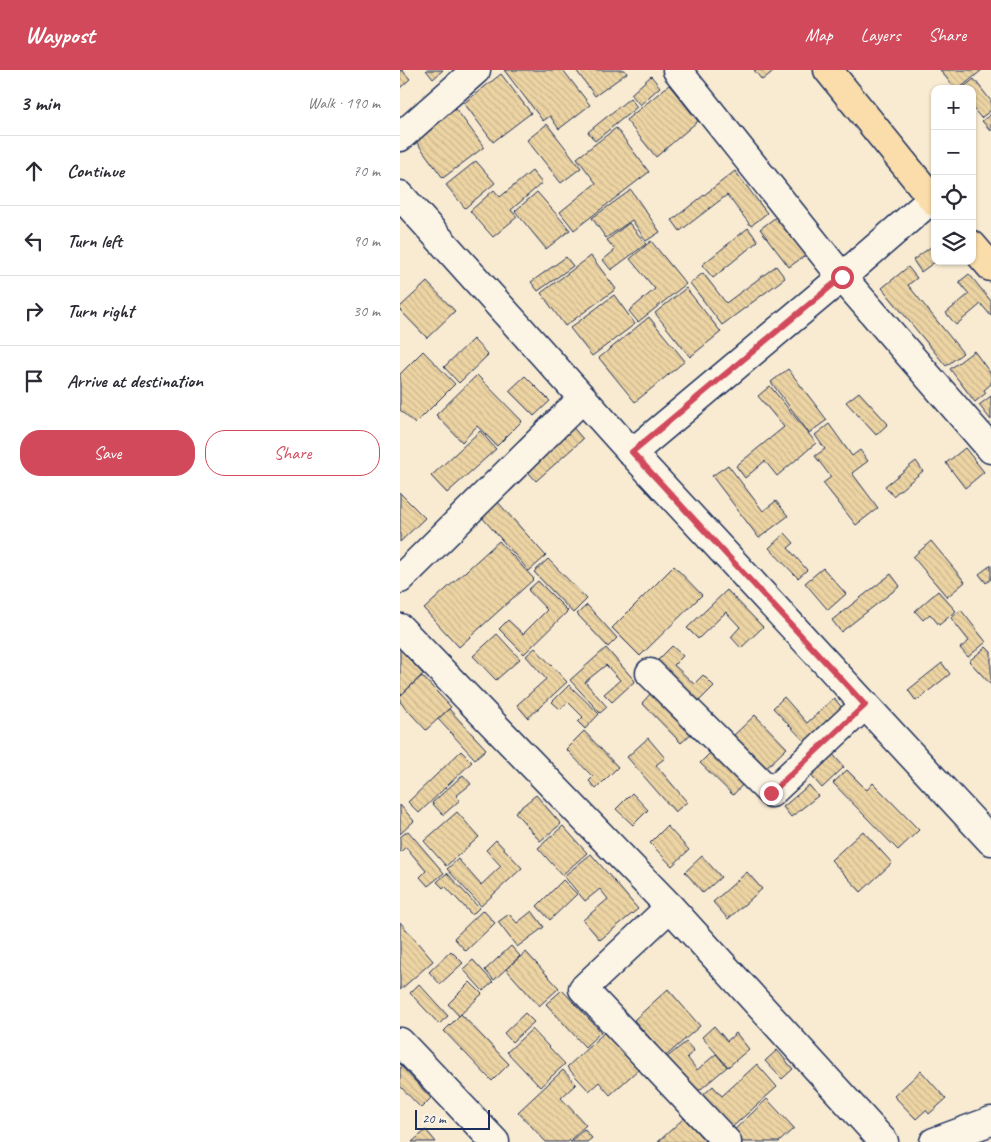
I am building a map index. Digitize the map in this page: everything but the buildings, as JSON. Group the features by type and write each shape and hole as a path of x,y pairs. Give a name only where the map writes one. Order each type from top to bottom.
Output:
{"main road":[{"path":"828,70 931,198"},
{"path":"976,250 991,267"}],"street":[{"path":"400,137 476,70"},
{"path":"677,70 842,277 991,449"},
{"path":"400,195 632,452 991,841"},
{"path":"632,452 931,202"},
{"path":"400,579 583,398"},
{"path":"400,628 670,907 884,1142"},
{"path":"650,673 771,793 865,705"},
{"path":"670,907 583,990 727,1142"},
{"path":"400,1042 495,1142"},
{"path":"934,1142 991,1121"}],"route":[{"path":"771,793 865,705 632,452 842,277"}]}
